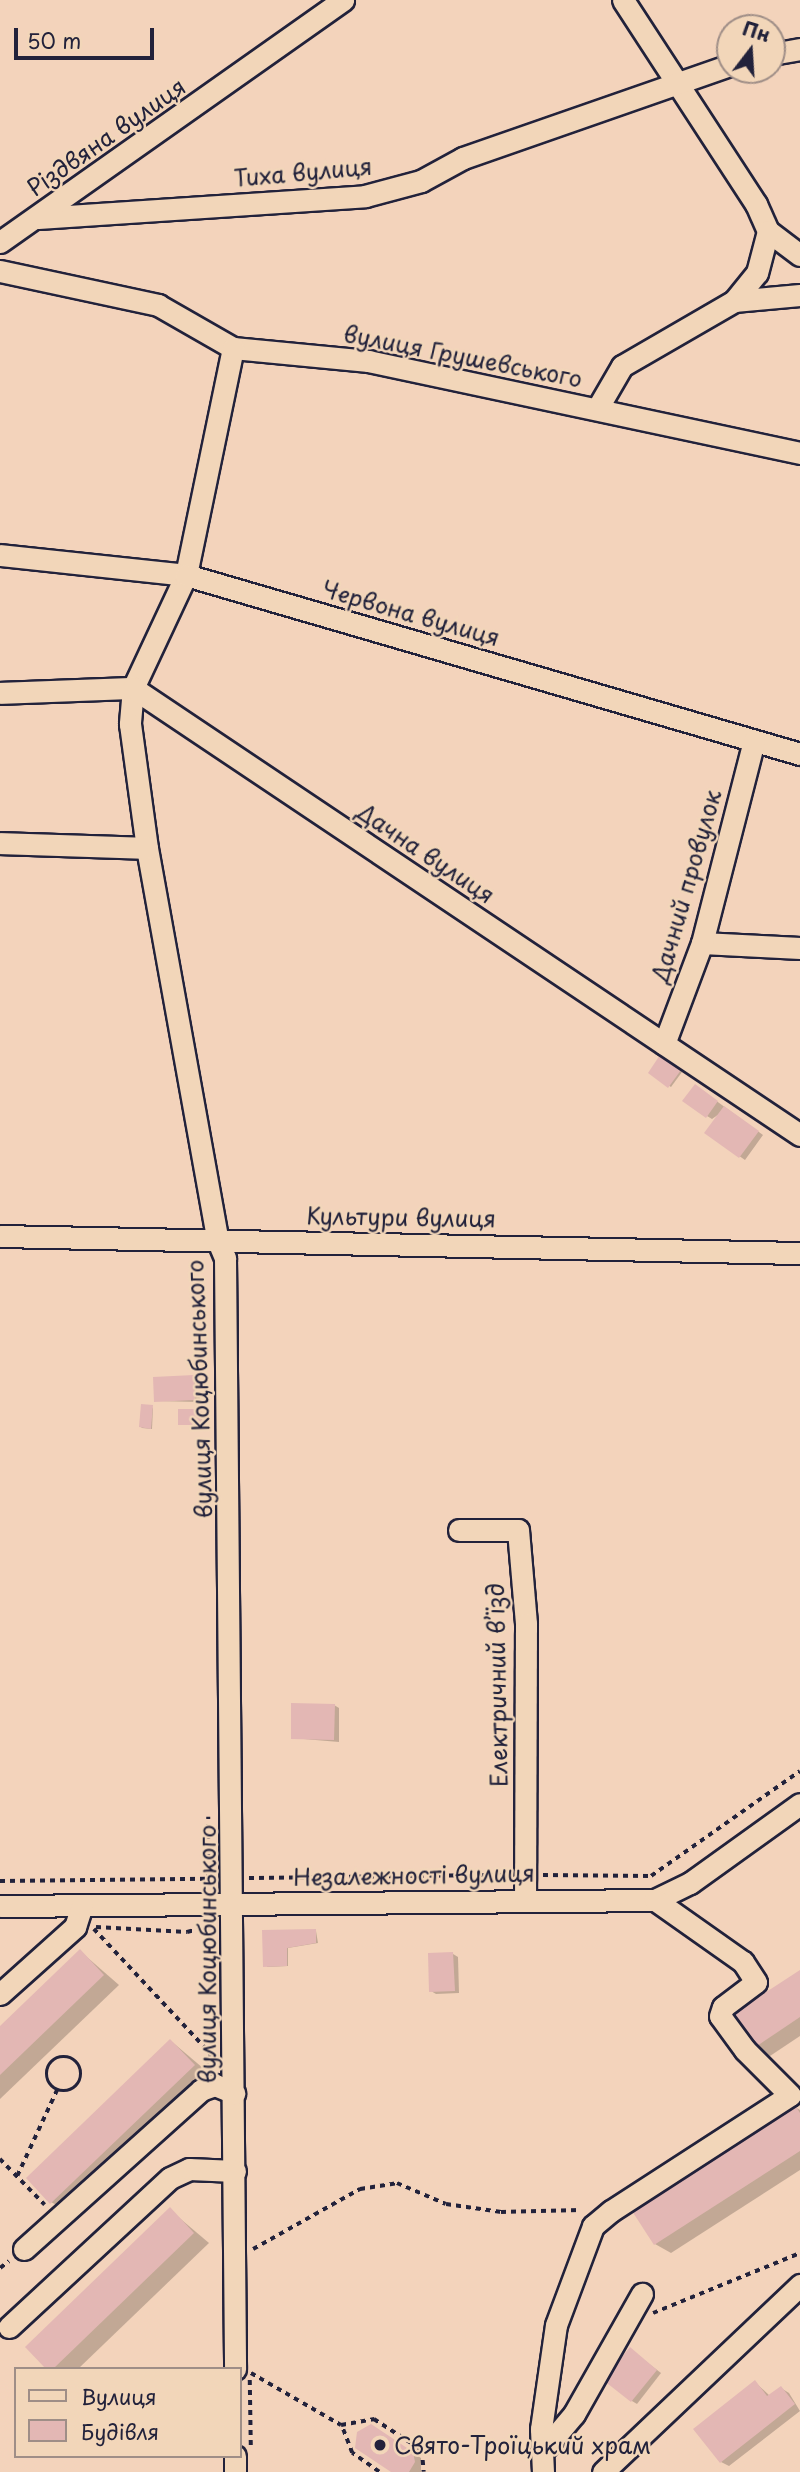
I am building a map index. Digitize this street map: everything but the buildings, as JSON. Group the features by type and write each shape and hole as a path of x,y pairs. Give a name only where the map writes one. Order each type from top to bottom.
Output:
{"street":[{"name":"Різдвяна вулиця","path":"0,242 38,218 343,0"},
{"path":"622,0 756,204 768,231 800,255"},
{"name":"Тиха вулиця","path":"38,218 365,196 421,181 463,158 677,80 716,69"},
{"path":"597,409 622,366 734,301 757,274 768,231"},
{"name":"вулиця Грушевського","path":"0,271 158,305 233,348 368,361 800,453"},
{"path":"734,301 800,295"},
{"name":"вулиця Коцюбинського","path":"233,348 187,575 133,688 130,724 147,848 217,1239 225,1258 234,1904 235,2259 242,2367"},
{"name":"Червона вулиця","path":"0,555 187,575 800,754"},
{"path":"0,692 133,688"},
{"name":"Дачна вулиця","path":"133,688 800,1135"},
{"name":"Дачний провулок","path":"664,1044 702,943 754,741"},
{"path":"0,843 147,848"},
{"path":"702,943 800,948"},
{"name":"Культури вулиця","path":"0,1236 800,1253"},
{"name":"Електричний в’їзд","path":"459,1530 518,1530 526,1624 525,1899"},
{"name":"Незалежності вулиця","path":"0,1906 525,1899 655,1900 690,1883 800,1804"},
{"path":"543,2462 545,2385 555,2325 579,2255 593,2226 611,2211 795,2092 745,2050 720,2016 723,2007 756,1982 743,1962 655,1900"},
{"path":"0,1994 83,1927 82,1905"},
{"path":"24,2249 201,2090 215,2085 234,2093"},
{"path":"9,2327 170,2178 189,2168 234,2171"},
{"path":"603,2472 800,2285"},
{"path":"543,2462 574,2414 642,2294"}],"path":[{"path":"0,1881 208,1879 208,1810"},
{"path":"83,1927 187,1932 209,1926"},
{"path":"83,1927 211,2054 201,2090"},
{"path":"67,2057 79,2063 81,2075 72,2090 57,2090 45,2076 51,2061 67,2057"},
{"path":"17,2176 57,2090"},
{"path":"0,2159 58,2219"},
{"path":"235,2259 360,2189 397,2183 446,2204 501,2213 611,2211"},
{"path":"625,2325 800,2253"},
{"path":"242,2371 341,2425 374,2419 422,2450 424,2472"},
{"path":"341,2425 352,2453 379,2472"}],"place":[{"name":"Свято-Троїцький храм","path":"380,2445"}]}
